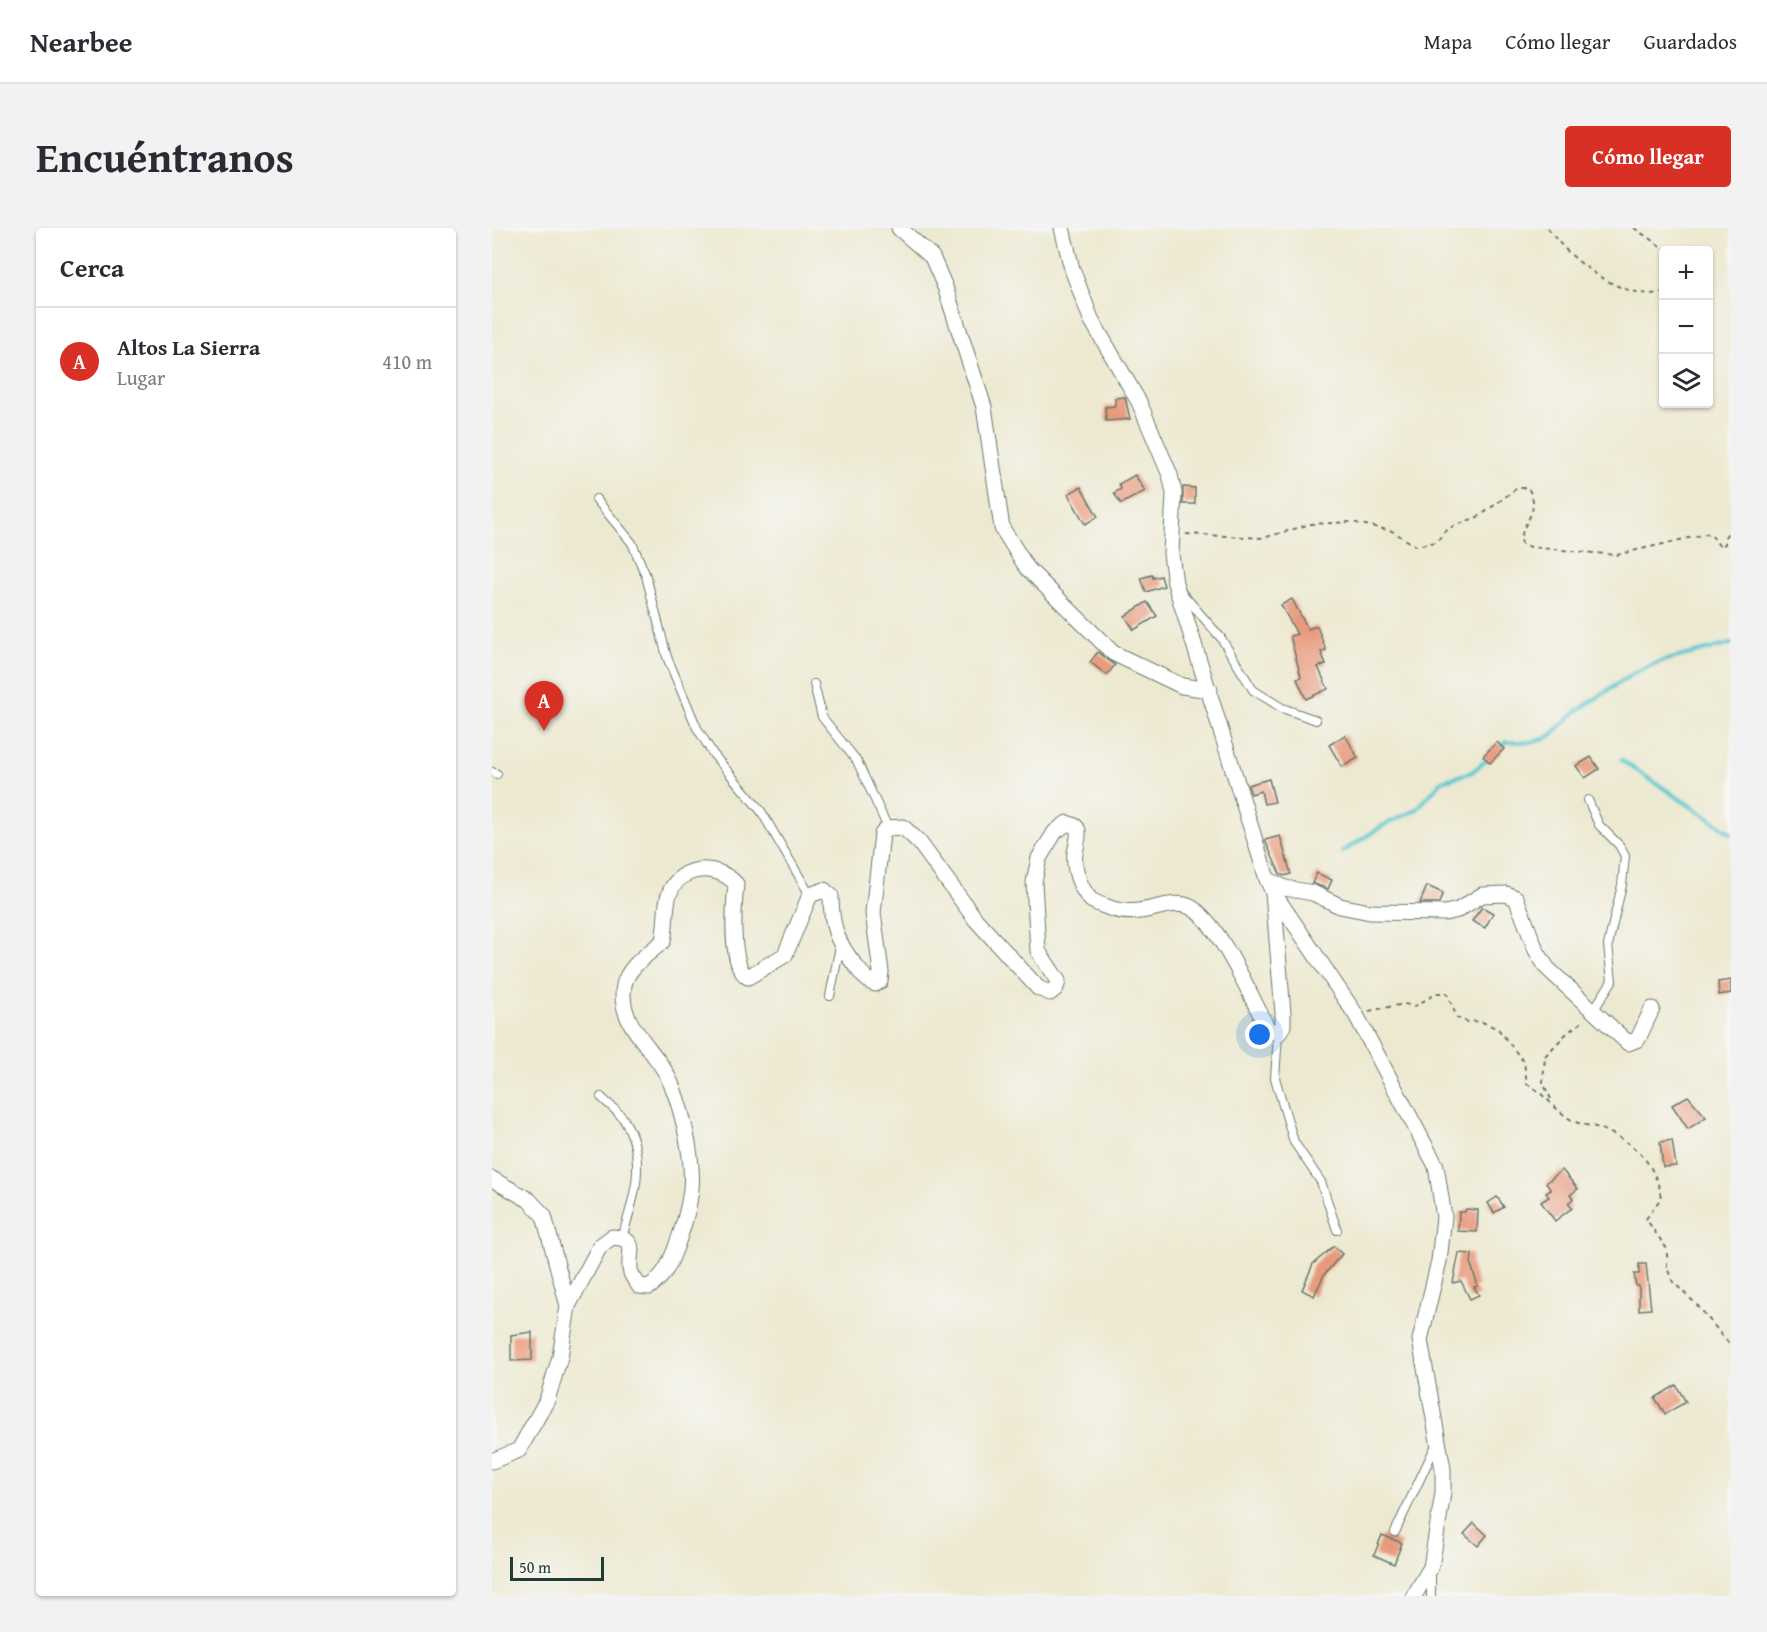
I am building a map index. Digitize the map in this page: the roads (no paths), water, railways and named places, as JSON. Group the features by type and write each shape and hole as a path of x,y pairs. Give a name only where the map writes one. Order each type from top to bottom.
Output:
{"street":[{"path":"899,228 932,257 945,287 984,407 1002,528 1027,568 1113,653 1182,686 1210,690"},
{"path":"492,1461 519,1450 547,1400 560,1356 568,1306 600,1246 612,1237 622,1237 629,1242 632,1252 630,1272 639,1286 649,1287 667,1272 687,1218 692,1187 685,1132 676,1098 665,1073 624,1013 624,982 631,970 663,941 668,898 675,883 687,873 700,869 714,869 728,876 736,884 733,916 737,966 741,974 748,977 785,955 810,895 824,890 831,896 833,926 840,946 870,982 875,984 880,981 873,913 882,834 888,828 903,827 919,842 976,920 1038,988 1050,993 1056,988 1058,981 1038,951 1034,882 1039,858 1055,832 1067,823 1076,826 1078,832 1074,857 1079,881 1092,901 1115,910 1138,913 1176,905 1188,906 1200,914 1220,938 1267,1028 1278,1034 1283,1026 1270,885 1176,586 1171,536 1174,493 1170,475 1139,402 1091,319 1072,269 1062,228"},
{"path":"1270,885 1313,893 1340,906 1370,912 1445,913 1458,910 1482,895 1506,894 1516,898 1536,950 1547,969 1628,1043 1638,1039 1652,1009"},
{"path":"1270,885 1356,1015 1436,1166 1443,1228 1439,1261 1420,1346 1443,1468 1443,1493 1431,1567 1414,1596"},
{"path":"492,1179 530,1200 544,1215 568,1306"}],"lane":[{"path":"596,499 632,543 646,576 667,657 697,728 713,754 761,811 810,895"},
{"path":"1176,586 1221,638 1253,690 1282,708 1316,720"},
{"path":"814,684 822,717 857,761 888,828"},
{"path":"1588,800 1599,825 1619,844 1625,856 1625,866 1608,945 1612,981 1593,1011"},
{"path":"830,996 840,946"},
{"path":"1278,1034 1275,1078 1293,1142 1322,1182 1337,1230"},
{"path":"601,1097 624,1120 635,1149 637,1190 622,1237"},
{"path":"1395,1532 1438,1441"},
{"path":"1431,1567 1431,1596"}],"waterway":[{"path":"1497,750 1506,742 1533,742 1549,737 1577,711 1637,671 1662,661 1731,644"},
{"path":"1342,852 1384,825 1416,810 1442,781 1472,772 1490,757"},
{"path":"1621,760 1731,833"}],"place":[{"name":"Altos La Sierra","path":"544,731"}]}
